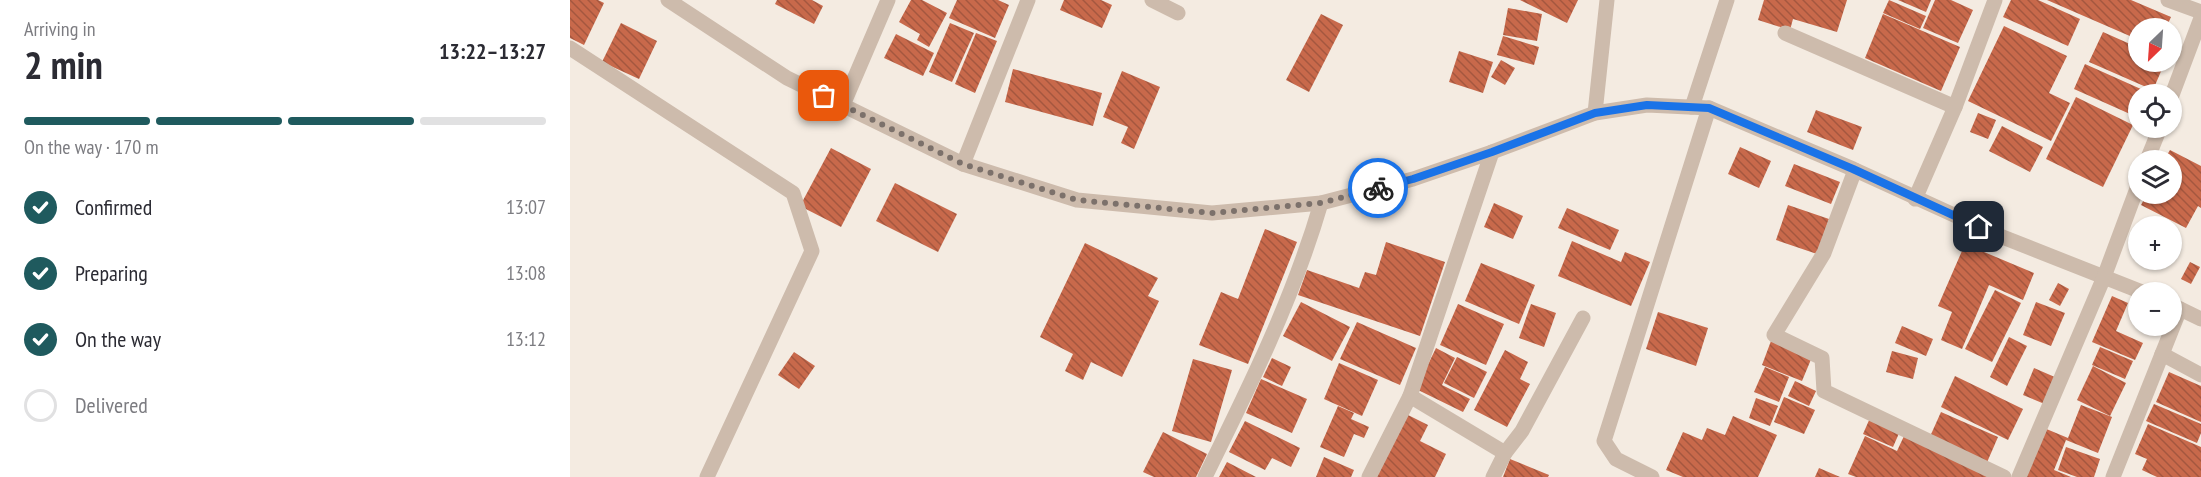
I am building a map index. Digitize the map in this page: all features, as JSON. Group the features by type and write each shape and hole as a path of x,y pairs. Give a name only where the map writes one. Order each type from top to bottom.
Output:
{"street":[{"path":"668,0 787,78 963,164 1077,200 1212,213 1321,203 1413,179 1595,113 1647,105 1709,108 1855,170 2000,236 2128,286"},
{"path":"843,105 888,0"},
{"path":"1152,0 1178,12"},
{"path":"1595,113 1607,0"},
{"path":"1692,107 1727,0"},
{"path":"1915,199 1955,107 1995,0"},
{"path":"2168,0 2201,12"},
{"path":"963,164 1025,1"},
{"path":"2176,84 2201,18"},
{"path":"1785,33 1955,107"},
{"path":"570,48 793,193 812,251 707,477"},
{"path":"1652,477 1616,459 1604,441 1709,108"},
{"path":"1369,477 1410,396 1492,152"},
{"path":"1855,170 1824,253 1774,335 1822,358 1824,391 2004,477"},
{"path":"1205,477 1256,375 1308,248 1321,203"},
{"path":"2019,477 2104,276 2131,204"},
{"path":"2182,310 2201,319"},
{"path":"1494,477 1504,453 1522,431 1583,318"},
{"path":"2113,477 2167,336"},
{"path":"2162,354 2201,375"},
{"path":"1410,396 1504,453"}],"building":[{"path":"570,0 598,0 604,3 584,45 570,38"},
{"path":"777,0 812,0 823,6 814,24 775,4"},
{"path":"911,0 922,0 947,13 929,47 917,40 920,34 899,22"},
{"path":"957,0 998,0 1009,5 995,38 949,18"},
{"path":"1064,0 1101,0 1112,5 1102,28 1060,10"},
{"path":"1520,0 1578,0 1567,23"},
{"path":"1764,0 1847,0 1837,32 1793,19 1790,30 1758,20"},
{"path":"1889,0 1926,16 1920,29 1883,13"},
{"path":"1898,0 1931,0 1926,12"},
{"path":"1935,0 1951,0 1973,10 1958,43 1923,28"},
{"path":"2011,0 2038,0 2080,19 2068,46 2003,17"},
{"path":"2047,0 2131,0 2171,17 2128,18 2128,35"},
{"path":"1508,8 1542,14 1537,41 1503,35"},
{"path":"1321,14 1343,25 1309,92 1286,80"},
{"path":"1883,14 1960,47 1941,91 1865,58"},
{"path":"621,23 657,41 639,79 602,62"},
{"path":"950,23 974,33 952,82 929,72"},
{"path":"2004,26 2067,56 2049,93 2070,103 2051,141 1968,101"},
{"path":"2103,32 2128,43 2128,72 2161,72 2156,84 2139,84 2089,62"},
{"path":"976,33 997,41 975,93 955,84"},
{"path":"896,34 934,53 923,76 884,58"},
{"path":"1503,36 1539,47 1534,65 1497,55"},
{"path":"1459,51 1493,62 1483,93 1449,82"},
{"path":"1501,60 1515,68 1505,85 1491,77"},
{"path":"2085,64 2130,84 2128,113 2074,89"},
{"path":"1013,69 1102,93 1093,126 1005,102"},
{"path":"1122,71 1160,87 1134,149 1121,143 1128,127 1103,117"},
{"path":"2076,97 2128,123 2128,135 2103,187 2046,159"},
{"path":"1816,110 1862,127 1853,150 1807,132"},
{"path":"1978,113 1996,120 1988,139 1970,132"},
{"path":"2002,126 2043,147 2030,172 1989,151"},
{"path":"1740,147 1771,161 1759,188 1728,174"},
{"path":"831,148 871,169 841,227 800,206"},
{"path":"2182,156 2201,166 2201,208 2198,206 2186,228 2182,226 2182,216 2163,216 2141,205 2182,204"},
{"path":"1794,164 1840,182 1831,204 1785,186"},
{"path":"895,183 957,214 938,252 876,221"},
{"path":"1494,203 1523,216 1513,239 1484,227"},
{"path":"1788,205 1829,219 1817,254 1776,240"},
{"path":"1567,208 1619,230 1610,250 1558,228"},
{"path":"1265,229 1297,242 1248,364 1199,345 1221,292 1238,299"},
{"path":"1572,241 1621,262 1625,252 1650,262 1631,306 1558,276"},
{"path":"1386,242 1445,262 1420,336 1298,295 1307,270 1359,288 1365,272 1376,275"},
{"path":"1085,243 1158,278 1148,296 1159,301 1122,377 1091,362 1083,380 1065,371 1073,354 1040,337"},
{"path":"1965,244 2034,273 2023,300 1989,285 1962,349 1941,340 1952,312 1938,306"},
{"path":"2190,262 2200,267 2191,284 2181,279"},
{"path":"1481,263 1535,285 1519,324 1465,301"},
{"path":"2058,283 2069,289 2060,306 2049,300"},
{"path":"1995,290 2021,303 1992,362 1965,349"},
{"path":"2112,296 2128,303 2116,331 2143,343 2135,360 2092,342"},
{"path":"1301,302 1350,327 1332,361 1283,336"},
{"path":"2036,302 2065,313 2051,346 2023,335"},
{"path":"1458,304 1504,324 1486,365 1440,345"},
{"path":"1531,304 1556,313 1544,347 1519,338"},
{"path":"1658,312 1708,328 1696,366 1646,349"},
{"path":"1357,322 1416,348 1400,385 1340,359"},
{"path":"1902,326 1933,339 1926,356 1895,343"},
{"path":"2009,337 2027,346 2007,386 1990,377"},
{"path":"1771,341 1812,357 1802,381 1762,365"},
{"path":"2100,347 2133,361 2125,379 2092,365"},
{"path":"1436,348 1455,358 1442,385 1470,399 1463,412 1416,389"},
{"path":"1505,350 1528,362 1520,379 1530,384 1507,427 1474,410"},
{"path":"1892,351 1918,358 1913,379 1886,372"},
{"path":"794,352 815,366 799,389 778,375"},
{"path":"1457,357 1487,372 1474,398 1444,383"},
{"path":"1272,358 1291,367 1282,386 1263,377"},
{"path":"1193,359 1232,370 1211,442 1172,431"},
{"path":"1339,363 1378,380 1362,416 1324,399"},
{"path":"2093,366 2126,383 2110,416 2077,400"},
{"path":"1765,367 1789,377 1779,402 1754,392"},
{"path":"2034,368 2057,378 2047,405 2023,395"},
{"path":"2169,372 2201,386 2201,422 2156,402"},
{"path":"1955,376 2023,409 2008,440 1941,407"},
{"path":"1261,379 1307,399 1292,433 1246,413"},
{"path":"1795,381 1816,391 1809,406 1788,396"},
{"path":"1784,397 1815,410 1804,434 1774,422"},
{"path":"1756,398 1778,406 1770,426 1749,418"},
{"path":"2154,404 2201,424 2201,433 2197,443 2146,421"},
{"path":"2081,405 2112,417 2098,453 2066,440 2054,470 2071,477 2025,477 2044,428 2068,438"},
{"path":"1338,406 1354,413 1351,419 1369,427 1364,438 1354,434 1344,457 1320,447"},
{"path":"1402,412 1428,425 1420,441 1446,454 1435,477 1374,477"},
{"path":"1941,412 1998,437 1985,467 1928,441"},
{"path":"1733,416 1777,435 1758,477 1683,477 1666,470 1683,432 1702,440 1707,428 1725,435"},
{"path":"1870,418 1900,431 1893,447 1863,434"},
{"path":"1245,421 1300,448 1291,467 1272,458 1265,470 1229,452"},
{"path":"2148,424 2201,447 2201,477 2157,477 2142,470 2147,459 2135,454"},
{"path":"1163,432 1207,454 1196,477 1154,477 1143,472"},
{"path":"1865,436 1897,451 1904,436 1990,477 1856,477 1848,474"},
{"path":"2066,447 2100,459 2094,477 2077,477 2058,470"},
{"path":"1324,457 1354,470 1351,477 1316,477"},
{"path":"1510,459 1549,475 1548,477 1503,477"},
{"path":"1227,462 1256,477 1219,477"},
{"path":"1819,468 1840,477 1815,477"}],"way so far":[{"path":"824,96 963,164 1077,200 1212,213 1321,203 1378,188"}],"route":[{"path":"1378,188 1413,179 1492,152 1595,113 1647,105 1709,108 1853,169 1979,227"}]}
